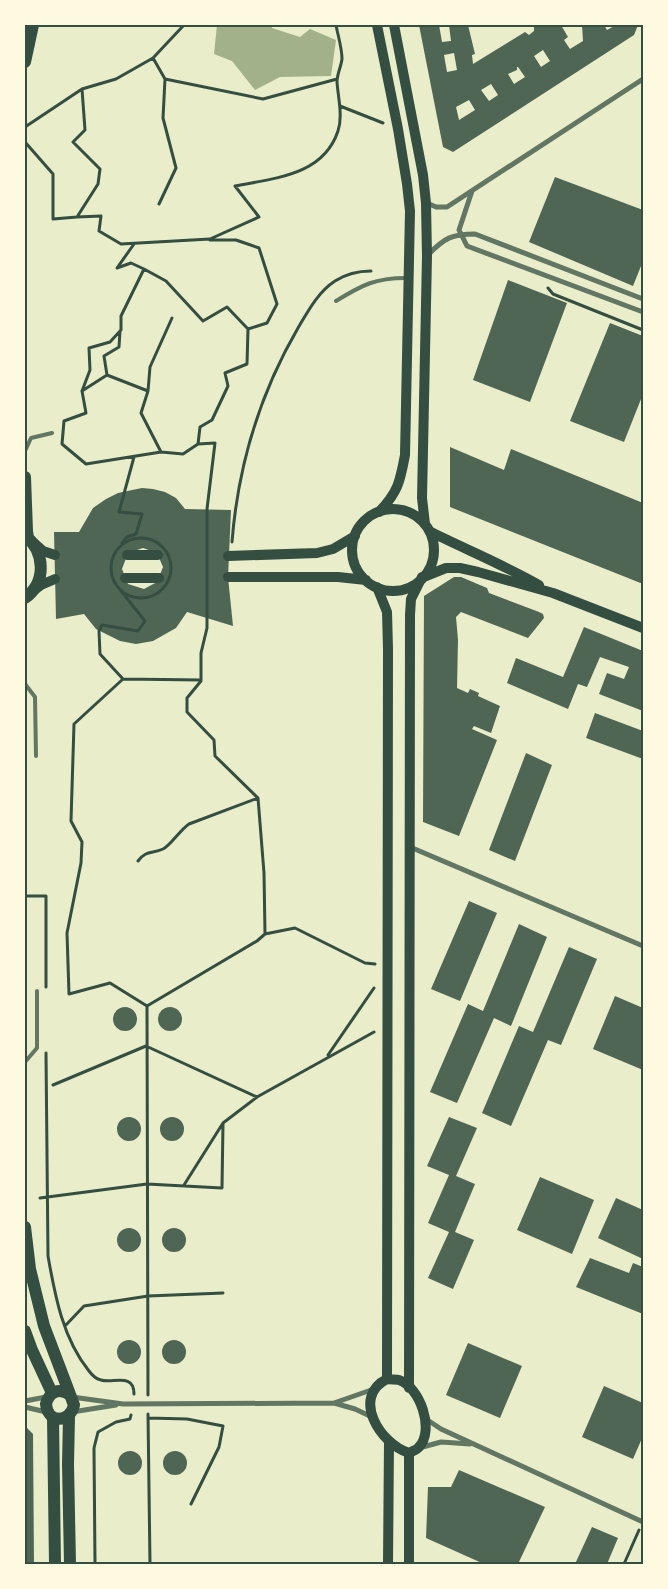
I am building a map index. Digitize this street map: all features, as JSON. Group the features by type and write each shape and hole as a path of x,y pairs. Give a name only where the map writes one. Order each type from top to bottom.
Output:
{"main road":[{"path":"25,62 33,25"},
{"path":"377,25 398,130 410,211 405,455 401,480 392,498 379,512 364,522 355,536 352,544 353,558 359,572 366,580 377,587 396,591 404,589 422,577 446,568 460,568 553,593 643,628"},
{"path":"394,25 424,175 427,256 422,481 428,528 435,547 433,562 422,577 412,599 410,615 409,1388"},
{"path":"25,477 29,538 38,550 41,570 35,588 27,597"},
{"path":"379,512 405,511 417,516 428,528 475,554 516,572 553,593"},
{"path":"228,556 317,552 333,549 355,536"},
{"path":"29,538 43,551 55,555"},
{"path":"128,555 158,555"},
{"path":"228,577 338,577 366,580"},
{"path":"126,578 159,578"},
{"path":"27,597 41,585 55,579"},
{"path":"377,587 387,612 388,648 388,1379"},
{"path":"25,1227 30,1269 44,1326 74,1405 70,1414 68,1464 70,1564"},
{"path":"25,1331 51,1395"},
{"path":"388,1379 400,1380 409,1388 418,1398 426,1418 425,1436 419,1448 409,1453 399,1450 389,1442 380,1430 372,1417 371,1397 381,1382 388,1379"},
{"path":"55,1564 51,1415 46,1404 51,1395 62,1391 71,1396"},
{"path":"51,1415 61,1419 70,1414"},
{"path":"388,1564 389,1442"},
{"path":"409,1453 409,1564"}],"street":[{"path":"426,203 436,208 447,207 643,79"},
{"path":"473,190 459,230 467,246 643,312"},
{"path":"427,256 440,242 460,234 475,234 643,299"},
{"path":"410,847 643,946"},
{"path":"334,1403 375,1389"},
{"path":"25,1401 51,1395"},
{"path":"71,1396 124,1404"},
{"path":"70,1414 134,1403 334,1403 355,1409 372,1417"},
{"path":"25,1407 51,1415"},
{"path":"426,1418 441,1429 472,1444 643,1522"},
{"path":"419,1448 441,1442 472,1444"}],"lane":[{"path":"336,302 359,287 387,278 409,278"},
{"path":"25,452 31,438 52,433"},
{"path":"25,684 35,697 36,756"},
{"path":"25,1062 37,1048 37,991"}],"path":[{"path":"25,127 82,89 116,80 153,58 184,25"},
{"path":"210,240 259,217 235,186 296,173 312,166 327,151 338,131 340,106 337,79 342,59 336,25"},
{"path":"153,58 165,79 163,118 176,168 159,204"},
{"path":"165,79 263,99 337,79"},
{"path":"77,217 98,184 100,169 73,142 85,130 82,89"},
{"path":"340,106 398,130"},
{"path":"25,142 53,174 53,219 101,216 98,231 120,244 236,240 259,248 277,304 267,323 248,329"},
{"path":"134,243 117,268 131,263 166,281 203,321 228,307 248,329 247,364 225,373 228,386 212,420 200,427 198,444"},
{"path":"106,374 104,356 119,347 121,316 144,269"},
{"path":"232,542 245,458 270,382 286,349 319,294 336,280 358,271 377,270"},
{"path":"161,452 141,413 148,391 150,367 172,318"},
{"path":"120,330 110,342 89,348 90,370 82,391 86,413 64,421 62,444 86,464 161,452 183,454 198,444 215,443 208,509 207,628 201,654 201,680 188,698 187,712 214,740 215,756 258,798 264,873 264,934"},
{"path":"106,374 148,391"},
{"path":"82,391 106,374"},
{"path":"120,545 127,537 136,534 142,514 119,512 134,456"},
{"path":"121,590 144,620 138,632 102,625 99,631 100,654 123,680"},
{"path":"147,1006 110,983 68,994 68,933 82,863 82,842 71,821 74,724 123,680 201,680"},
{"path":"138,861 143,854 164,849 180,830 189,824 258,798"},
{"path":"25,896 46,896 46,992"},
{"path":"147,1006 257,941 264,934 295,928 365,963 388,966 328,1057"},
{"path":"147,1006 150,1564"},
{"path":"183,1186 224,1122 257,1096 388,1025"},
{"path":"53,1085 146,1046 257,1096"},
{"path":"46,1049 48,1256 54,1288 65,1326 80,1360 92,1375 101,1381 124,1380 134,1388 134,1403 130,1419 116,1422 98,1432 94,1448 95,1564"},
{"path":"40,1198 147,1184 222,1188 224,1122"},
{"path":"62,1331 84,1306 148,1296 223,1294"},
{"path":"148,1418 187,1418 223,1426 219,1448 191,1504"},
{"path":"624,1564 643,1522"}],"shaded area":[{"path":"217,25 272,25 272,28 300,37 310,29 336,40 331,76 280,77 255,90 232,61 214,54"}],"building":[{"path":"419,25 439,25 442,42 451,41 449,25 468,25 475,54 472,55 473,64 525,32 529,35 534,31 534,25 561,25 568,37 564,40 570,49 583,41 582,25 604,25 607,30 616,25 638,25 634,35 453,152 443,147","holes":["543,50 550,61 541,67 534,56","454,53 457,70 447,72 444,55","518,67 525,77 514,84 508,74 517,70","491,84 498,95 489,101 481,90","469,100 475,110 459,120 456,107"]},
{"path":"555,177 643,210 643,261 633,286 529,242"},
{"path":"508,280 567,303 530,402 473,380"},
{"path":"610,323 643,336 643,394 624,442 570,421"},
{"path":"450,447 504,470 511,449 643,503 643,584 450,507"},
{"path":"142,488 153,489 165,492 176,498 185,509 231,510 228,577 233,626 187,612 176,628 153,641 136,644 120,641 96,629 84,614 56,619 54,532 79,532 93,508 118,493","holes":["143,548 157,553 163,567 157,582 144,589 128,584 122,569 128,553"]},
{"path":"454,577 461,577 487,588 489,593 539,612 543,614 544,618 528,638 461,612 456,617 458,640 457,688 468,693 470,689 479,693 478,696 500,706 491,733 474,726 472,729 497,740 459,836 423,822 424,596"},
{"path":"584,627 643,651 643,711 599,694 607,673 624,679 629,667 600,657 587,687 578,684 568,709 507,683 516,658 563,677"},
{"path":"595,713 643,731 643,759 586,738"},
{"path":"526,753 552,765 515,861 489,850"},
{"path":"469,901 497,913 460,1001 431,989"},
{"path":"519,924 547,937 511,1026 494,1018 457,1103 430,1092 468,1004 483,1011"},
{"path":"569,947 597,959 561,1045 548,1040 511,1126 482,1113 519,1026 533,1032"},
{"path":"615,996 643,1008 643,1070 593,1049"},
{"path":"125,1007 134,1010 137,1019 134,1028 125,1031 116,1028 113,1019 116,1010"},
{"path":"170,1007 178,1011 182,1019 178,1027 170,1031 162,1027 158,1019 162,1011"},
{"path":"129,1117 138,1120 141,1129 138,1138 129,1141 120,1138 117,1129 120,1120"},
{"path":"172,1117 177,1118 183,1124 183,1134 177,1140 172,1141 167,1140 161,1134 160,1129 161,1124 167,1118"},
{"path":"449,1117 477,1128 456,1176 475,1184 455,1232 474,1240 453,1289 428,1278 449,1232 428,1223 449,1175 427,1166"},
{"path":"540,1177 594,1200 572,1254 517,1230"},
{"path":"616,1198 643,1210 643,1259 598,1238"},
{"path":"129,1228 134,1229 140,1235 140,1245 134,1251 129,1252 124,1251 118,1245 117,1240 118,1235 124,1229"},
{"path":"174,1228 179,1229 185,1235 185,1245 179,1251 174,1252 169,1251 163,1245 162,1240 163,1235 169,1229"},
{"path":"590,1258 629,1273 633,1263 643,1267 643,1314 576,1287"},
{"path":"129,1340 134,1341 140,1347 140,1357 134,1363 129,1364 124,1363 118,1357 117,1352 118,1347 124,1341"},
{"path":"174,1340 183,1343 186,1352 183,1361 174,1364 165,1361 162,1352 165,1343"},
{"path":"468,1343 522,1366 500,1418 446,1395"},
{"path":"604,1386 643,1403 643,1436 633,1459 582,1437"},
{"path":"25,1426 33,1434 34,1564 25,1564"},
{"path":"130,1451 135,1452 141,1458 141,1468 135,1474 130,1475 125,1474 119,1468 118,1463 119,1458 125,1452"},
{"path":"175,1451 184,1454 187,1463 184,1472 175,1475 166,1472 163,1463 166,1454"},
{"path":"459,1470 545,1507 518,1564 484,1564 426,1538 428,1487 451,1487"},
{"path":"592,1527 618,1538 607,1564 575,1564"}]}
